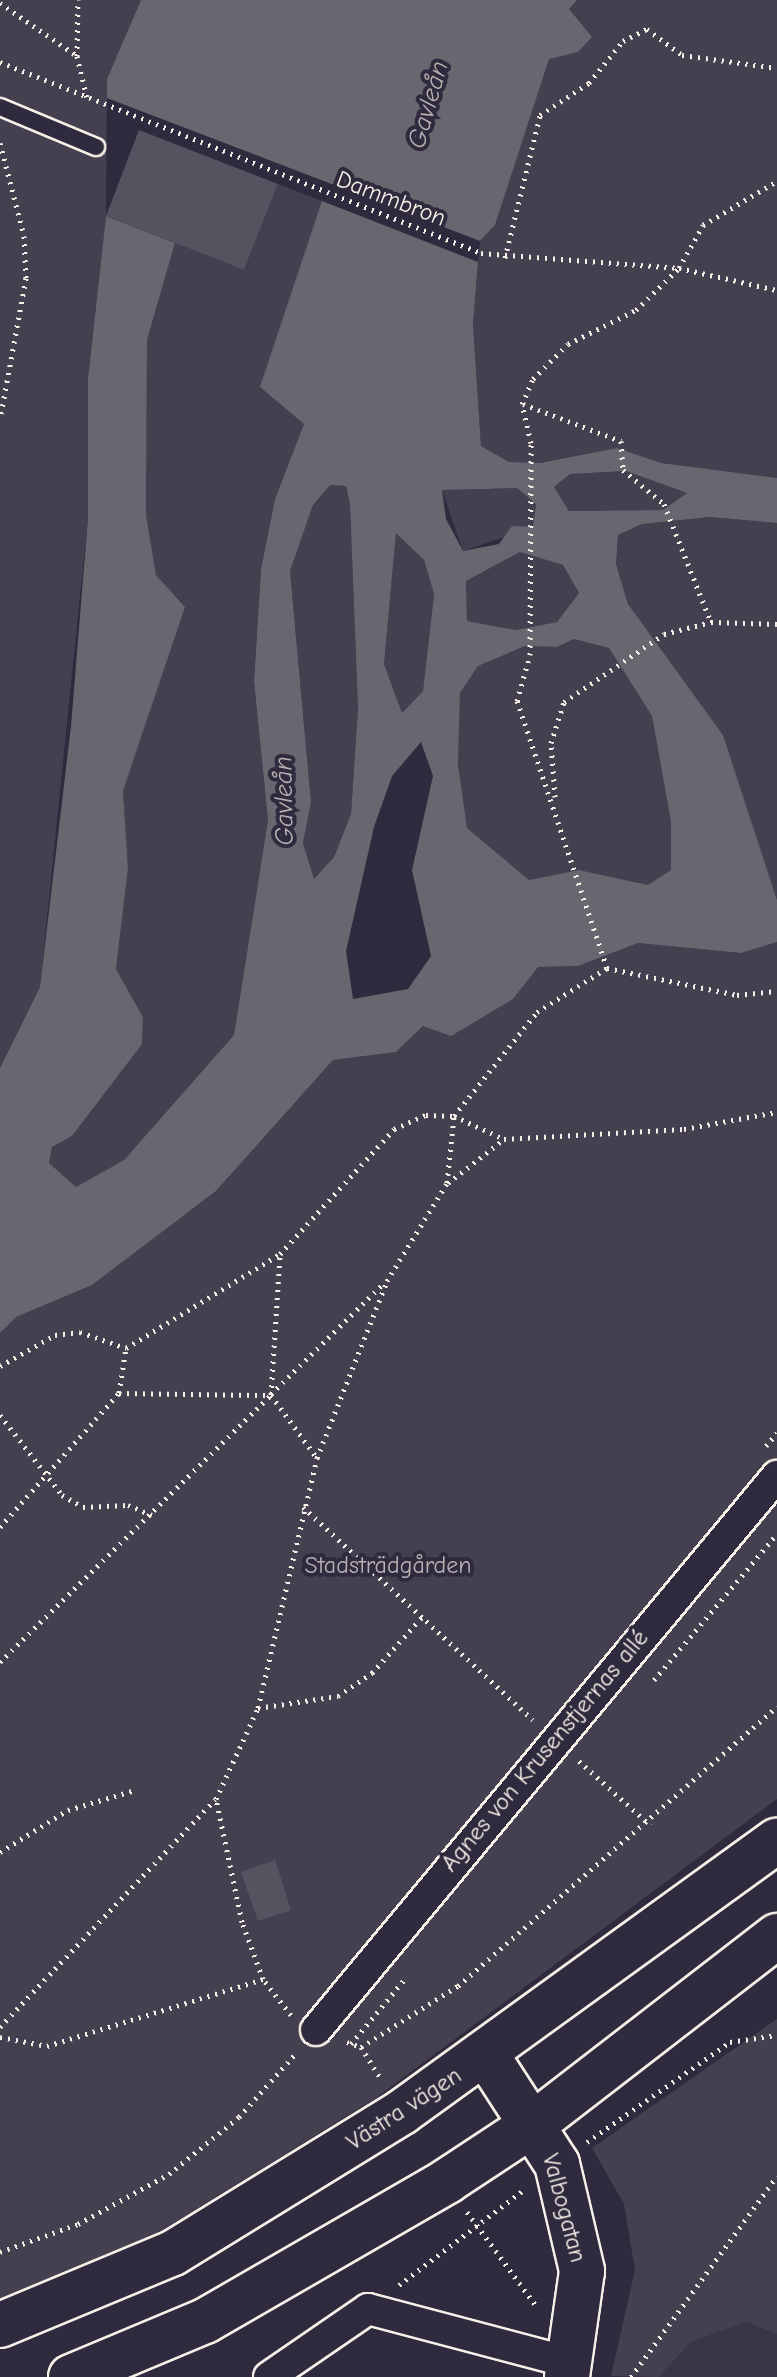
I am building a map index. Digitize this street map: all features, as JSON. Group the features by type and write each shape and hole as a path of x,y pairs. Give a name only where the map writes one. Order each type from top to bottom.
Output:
{"main road":[{"name":"Västra vägen","path":"0,2325 173,2253 487,2056 777,1841"},
{"path":"71,2377 205,2321 535,2123 777,1936"},
{"name":"Valbogatan","path":"487,2056 535,2123 557,2164 582,2271 572,2358"}],"street":[{"name":"Agnes von Krusenstjernas allé","path":"316,2030 553,1738 777,1476"},
{"path":"269,2377 368,2309 572,2358"}],"lane":[{"path":"0,107 96,147"}],"path":[{"path":"78,0 77,56 87,98"},
{"path":"0,3 77,56"},
{"path":"505,258 540,115 589,83 623,41 647,29 682,55 777,68"},
{"name":"Dammbron","path":"0,62 288,179 481,253 505,258 679,268 777,290"},
{"path":"0,143 24,236 26,278 0,419"},
{"path":"607,968 576,861 517,701 530,655 527,556 531,443 522,404 533,379 568,344 636,310 679,268 703,225 777,181"},
{"path":"522,404 621,441 627,452 623,470 664,504 711,622"},
{"path":"556,806 551,743 564,702 664,634 711,622 777,624"},
{"path":"447,1183 454,1116 537,1012 607,968 737,995 777,991"},
{"path":"0,1527 42,1473 119,1393 126,1348 280,1254 394,1129 426,1115 454,1116 504,1139 684,1129 777,1112"},
{"path":"0,2027 216,1799 258,1708 317,1458 387,1281 447,1183 504,1139"},
{"path":"280,1254 271,1395 317,1458"},
{"path":"0,1662 75,1582 152,1515 387,1281"},
{"path":"0,1366 55,1335 80,1332 126,1348"},
{"path":"119,1393 271,1395"},
{"path":"0,1415 42,1473 83,1507 128,1505 152,1515"},
{"path":"303,1507 650,1825"},
{"path":"258,1708 338,1696 372,1673 422,1617"},
{"path":"216,1799 226,1867 263,1979 290,2015 316,2030 361,2047 458,1986 650,1825 777,1707"},
{"path":"0,1852 68,1810 132,1791"},
{"path":"0,2037 47,2046 263,1979"},
{"path":"0,2252 78,2224 169,2174 239,2117 316,2030"},
{"path":"631,2377 777,2176"},
{"path":"477,2227 572,2358"}],"shaded area":[{"path":"746,2322 777,2334 777,2377 659,2377 691,2342"}],"green space":[{"path":"0,0 141,0 107,79 106,216 88,379 88,518 40,987 0,1068"},
{"path":"577,0 777,0 777,478 661,463 617,448 540,463 509,462 481,446 473,324 480,241 495,225 549,58 578,52 569,9"},
{"path":"278,184 322,201 304,424 275,499 261,569 254,681 268,820 234,1035 124,1160 76,1187 49,1163 52,1147 72,1136 142,1043 143,1017 116,969 128,868 123,791 185,607 156,575 146,515 147,340 175,243 244,270"},
{"path":"626,471 687,493 663,510 569,511 554,487 570,474"},
{"path":"329,485 346,486 350,504 358,708 351,814 334,857 314,879 303,843 311,802 290,571 313,505"},
{"path":"517,488 536,503 533,527 463,551 442,490"},
{"path":"710,517 777,523 777,900 723,735 628,604 616,564 618,535 642,524"},
{"path":"396,532 424,560 434,594 423,691 402,713 384,664"},
{"path":"520,552 563,565 579,593 557,622 516,630 467,621 466,581"},
{"path":"574,639 609,648 652,716 671,822 671,870 648,885 579,870 529,880 467,828 458,764 460,693 478,666 525,646 557,647"},
{"name":"Stadsträdgården","path":"777,942 777,1799 376,2098 146,2240 0,2305 0,1333 15,1317 92,1285 216,1191 333,1060 396,1052 423,1026 513,999 537,967 578,966 638,943 741,953"},
{"path":"777,2019 777,2334 746,2322 691,2342 659,2377 611,2376 635,2270 624,2204 592,2148"}],"water":[{"name":"Gavleån","path":"141,0 577,0 569,9 592,37 578,52 549,59 495,225 480,241 107,98 107,79"},
{"name":"Gavleån","path":"322,201 478,262 473,324 481,446 509,462 540,463 617,448 661,463 777,478 777,523 710,517 642,524 618,535 616,564 628,604 723,735 777,900 777,942 741,953 638,943 578,966 538,967 513,999 451,1036 423,1026 396,1052 333,1060 216,1191 92,1285 16,1317 0,1333 0,1068 40,987 71,726 88,518 88,379 106,216 175,243 147,340 146,515 156,575 185,607 123,791 128,868 116,969 143,1017 142,1044 72,1136 52,1147 49,1163 76,1187 124,1160 234,1035 268,820 254,681 261,569 275,499 304,424 260,387","holes":["626,471 687,493 663,510 569,511 554,487 570,474","330,485 346,486 350,504 358,708 351,814 334,857 314,879 303,843 311,802 290,571 313,505","517,488 536,504 533,527 512,526 499,544 463,551 446,519 442,490","396,533 424,560 434,594 423,691 402,713 384,664","520,552 563,565 579,593 557,622 516,630 467,621 466,581","574,639 609,648 652,716 671,822 671,870 648,885 579,870 529,880 467,828 458,764 460,693 478,666 525,646 557,647","421,742 433,776 412,870 431,956 408,989 353,999 346,951 374,827 392,776"]}],"building":[{"path":"139,130 278,184 244,270 106,216"},
{"path":"275,1860 291,1910 258,1921 241,1872"}]}
